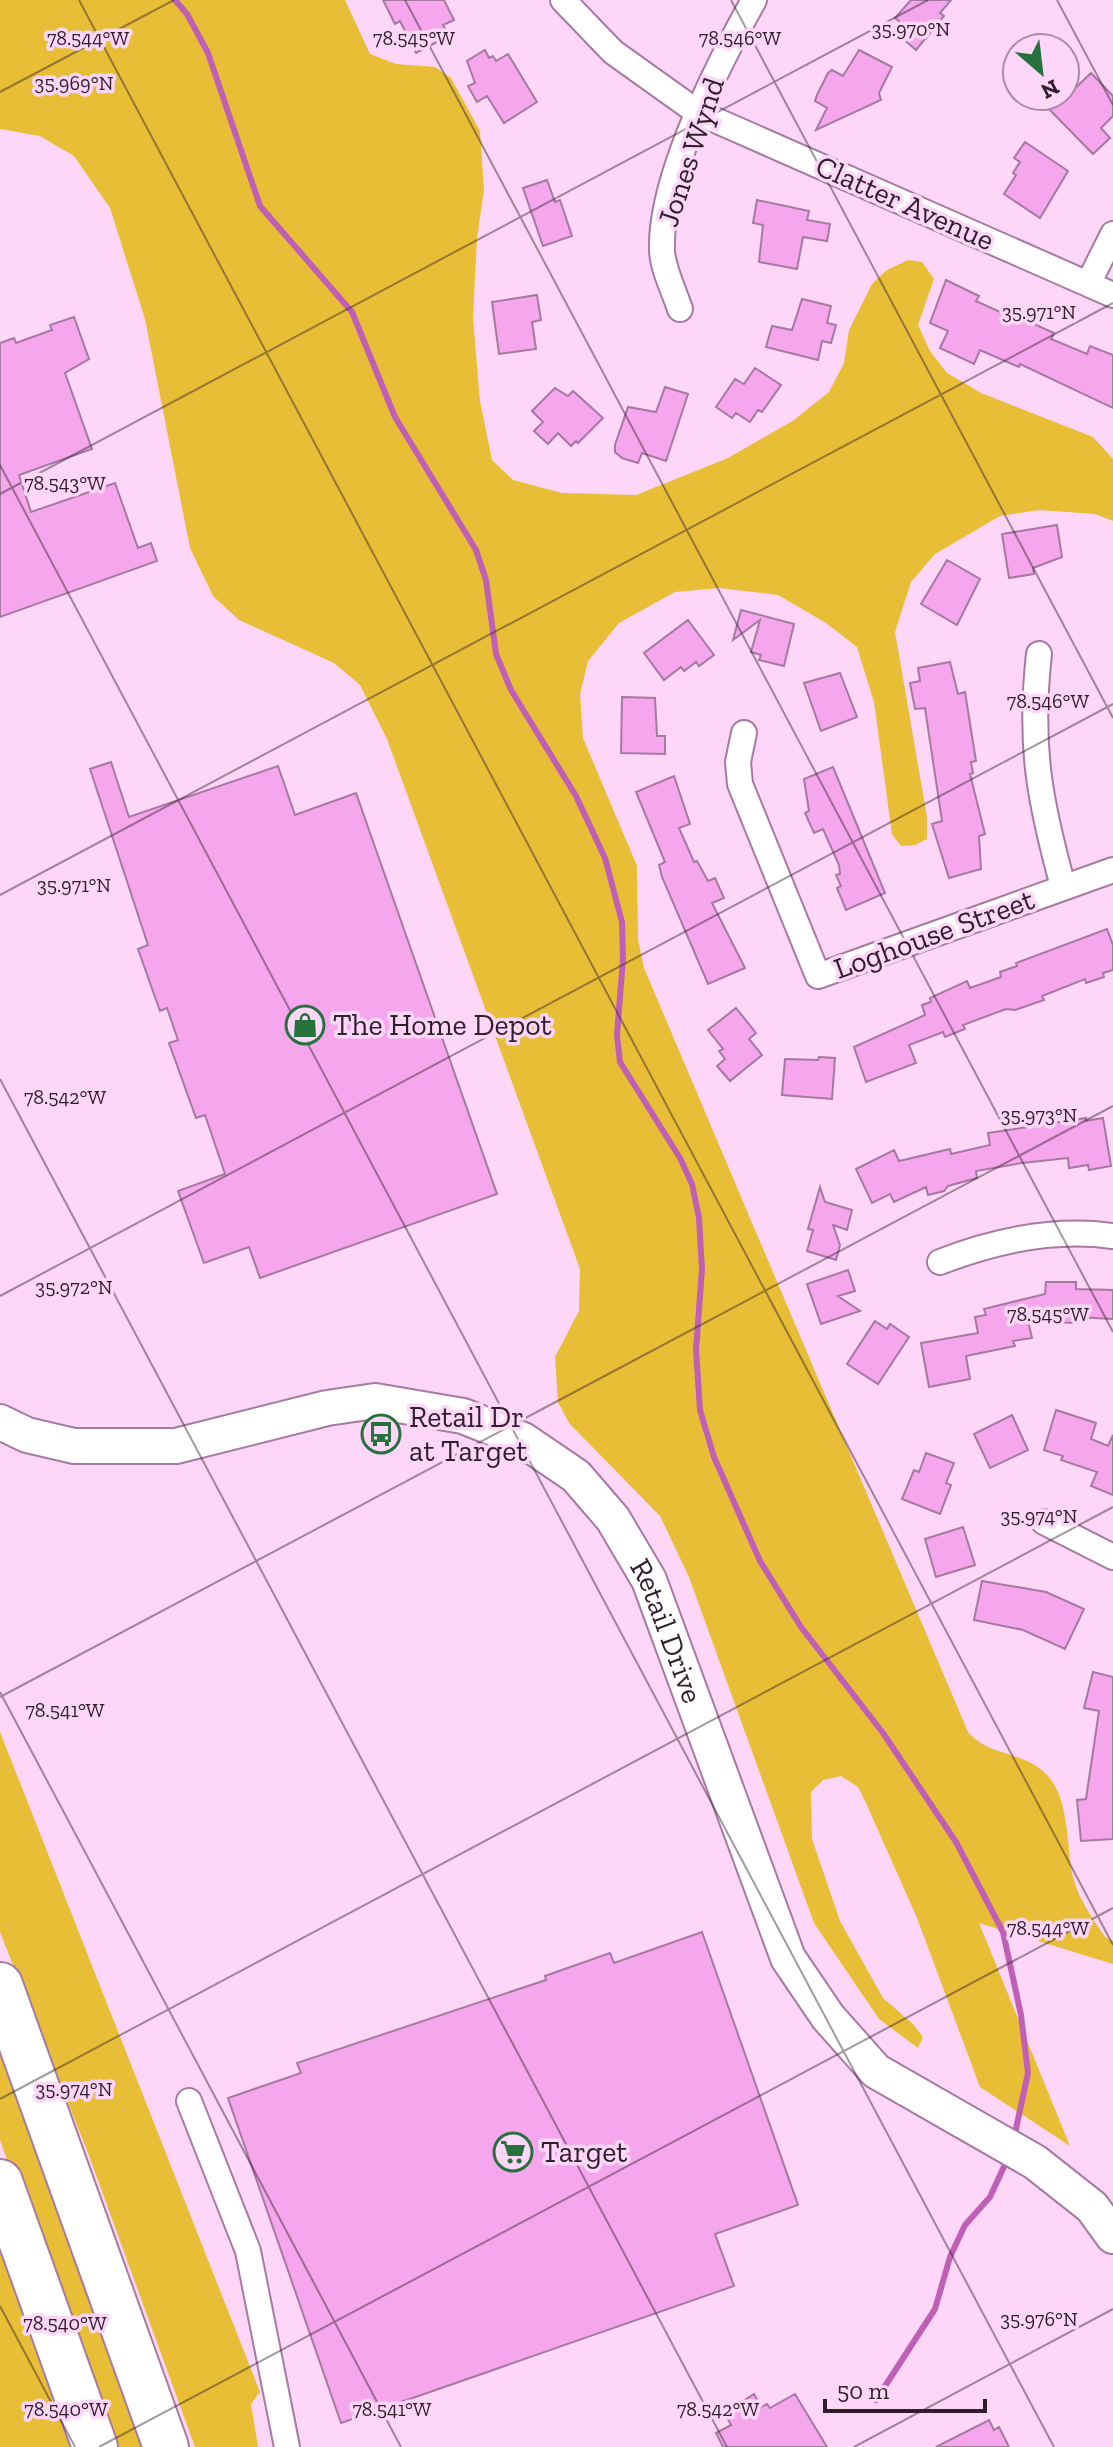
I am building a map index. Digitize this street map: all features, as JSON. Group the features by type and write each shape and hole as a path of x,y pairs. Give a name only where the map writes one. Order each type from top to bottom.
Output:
{"highway":[{"path":"0,1985 166,2447"},
{"path":"0,2182 95,2447"}],"street":[{"name":"Clatter Avenue","path":"563,0 613,52 697,112 1113,295"},
{"name":"Jones Wynd","path":"680,309 662,253 665,210 697,112 754,0"},
{"path":"1088,284 1113,234"},
{"path":"1039,654 1033,751 1046,823 1063,886"},
{"name":"Loghouse Street","path":"744,733 738,762 740,784 818,976 1113,870"},
{"path":"940,1262 981,1246 1038,1234 1113,1236"},
{"name":"Retail Drive","path":"0,1422 27,1435 74,1446 176,1446 327,1408 375,1401 463,1416 523,1440 576,1476 613,1519 649,1580 788,1958 828,2017 876,2071 1035,2162 1092,2207 1113,2236"},
{"path":"1044,1522 1113,1557"},
{"path":"189,2101 248,2251 287,2447"}],"shaded area":[{"path":"0,0 345,0 370,54 396,64 435,67 451,78 480,131 484,190 477,238 473,318 480,401 492,460 513,480 562,493 636,495 728,458 794,420 829,392 844,363 849,330 872,284 887,270 908,260 922,262 934,279 918,325 930,351 947,373 981,393 1093,437 1113,459 1113,521 1095,514 1039,510 1000,516 935,554 911,582 895,632 927,817 927,839 915,845 901,846 892,834 874,702 857,647 826,623 778,595 719,588 675,592 619,623 588,661 580,694 583,738 637,866 638,939 644,968 968,1732 986,1746 1039,1768 1055,1786 1064,1811 1075,1885 1105,1937 1113,1941 1113,1964 979,1923 1070,2146 980,2087 917,1918 866,1803 858,1787 841,1776 823,1780 811,1792 812,1839 840,1921 883,1998 923,2037 918,2048 879,2019 814,1923 689,1577 660,1516 569,1423 558,1402 555,1357 579,1311 580,1269 387,739 360,685 334,663 239,620 213,596 190,548 145,319 110,208 74,156 40,136 0,129"},
{"path":"0,1732 260,2392 251,2404 258,2447 195,2447 88,2153 0,1932"},
{"path":"0,2018 152,2447 109,2447 0,2140"},
{"path":"0,2227 71,2447 0,2447"}],"building":[{"path":"383,0 444,0 454,20 443,25 449,36 416,53 400,21 395,24"},
{"path":"911,0 951,0 940,13 944,16 916,50 902,38 909,30 895,18"},
{"path":"485,50 489,58 493,56 496,61 508,54 537,102 504,123 487,96 477,102 468,86 475,83 467,61"},
{"path":"859,50 892,67 879,93 881,100 816,130 827,108 815,101 828,73 832,70 843,76"},
{"path":"1091,73 1113,96 1113,116 1101,128 1110,138 1093,154 1052,112 1081,112 1081,83"},
{"path":"1025,142 1068,171 1040,218 1004,194 1020,162 1014,158"},
{"path":"547,180 555,202 560,200 572,236 543,246 523,188"},
{"path":"757,200 809,211 807,220 830,224 827,241 803,237 797,269 759,262 763,225 753,223"},
{"path":"946,280 979,296 976,301 1015,319 1018,313 1037,322 1036,325 1054,333 1051,339 1087,354 1090,346 1113,355 1113,408 1020,364 1019,367 980,350 974,364 940,348 948,331 930,323"},
{"path":"537,295 541,320 532,322 536,349 499,354 492,302"},
{"path":"802,299 831,306 827,323 836,325 831,343 822,341 818,360 766,347 772,326 792,330"},
{"path":"74,317 89,359 65,373 92,449 19,475 31,512 115,483 138,548 151,543 157,561 0,617 0,343 14,338 16,343 52,330 50,325"},
{"path":"755,368 781,385 762,412 758,410 750,422 736,413 732,418 716,407 735,379 744,384"},
{"path":"665,387 688,394 666,461 642,453 638,463 622,458 615,452 615,445 628,407 656,412"},
{"path":"555,388 568,396 573,391 603,418 571,446 558,433 548,444 534,431 543,422 532,411"},
{"path":"1057,525 1062,557 1033,568 1034,574 1009,578 1002,534"},
{"path":"947,560 980,579 957,625 921,604"},
{"path":"741,610 794,624 784,666 759,660 761,655 751,652 760,620 733,640"},
{"path":"688,620 714,655 699,666 696,662 684,671 681,667 664,680 644,653"},
{"path":"950,662 958,694 965,692 976,761 971,762 973,773 970,774 985,834 979,836 981,869 949,878 932,824 942,821 925,708 915,709 910,683 920,681 918,668"},
{"path":"840,673 857,717 821,731 804,683"},
{"path":"622,697 655,698 657,736 665,736 665,754 621,753"},
{"name":"The Home Depot","path":"111,762 129,817 278,766 295,815 356,793 497,1194 260,1278 249,1247 204,1263 178,1191 225,1174 205,1115 196,1118 169,1043 178,1040 167,1008 160,1011 138,949 148,945 90,769"},
{"path":"833,767 885,893 846,910 837,888 841,886 836,875 840,874 839,865 823,829 814,833 805,813 809,811 804,779"},
{"path":"674,776 690,824 679,828 694,862 697,861 708,881 715,878 724,898 712,903 745,968 708,984 662,877 659,865 665,862 636,792"},
{"path":"1107,929 1113,945 1113,970 1103,973 1104,977 1086,983 1085,979 1042,996 1044,1000 1015,1010 1006,1009 963,1025 965,1029 945,1037 943,1032 909,1045 916,1063 866,1082 854,1047 925,1015 922,1005 931,1002 930,998 967,981 970,988 1001,977 1000,972 1017,966 1016,963"},
{"path":"736,1008 756,1033 749,1039 762,1055 730,1081 717,1066 725,1059 719,1051 723,1049 708,1030"},
{"path":"819,1057 835,1058 832,1099 782,1095 785,1059 818,1060"},
{"path":"1086,1118 1086,1121 1103,1118 1111,1166 1089,1170 1088,1165 1069,1168 1068,1158 1022,1163 976,1171 977,1178 948,1186 944,1191 928,1195 926,1187 894,1202 890,1194 872,1203 856,1169 894,1150 899,1161 950,1149 951,1154 990,1145 988,1133"},
{"path":"820,1187 825,1202 852,1210 847,1230 833,1225 840,1245 836,1260 807,1251 813,1230 808,1229"},
{"path":"848,1270 855,1291 838,1296 860,1311 821,1324 807,1284"},
{"path":"1046,1282 1076,1282 1076,1289 1113,1290 1113,1319 1075,1317 1075,1323 1028,1321 1032,1338 1013,1341 1015,1346 966,1356 970,1379 929,1387 921,1343 978,1333 975,1317 986,1315 984,1309 1045,1294"},
{"path":"875,1321 887,1329 890,1324 909,1337 878,1384 847,1364"},
{"path":"1056,1410 1096,1423 1091,1439 1108,1446 1113,1435 1113,1495 1091,1486 1097,1472 1061,1460 1063,1456 1044,1450"},
{"path":"1012,1415 1028,1450 990,1468 974,1434"},
{"path":"926,1453 954,1463 946,1483 951,1485 940,1514 902,1499 914,1470 919,1472"},
{"path":"963,1527 975,1565 936,1577 925,1539"},
{"path":"982,1581 1046,1592 1084,1609 1065,1649 1023,1630 974,1620"},
{"path":"1093,1672 1113,1677 1113,1839 1081,1841 1077,1800 1086,1799 1099,1711 1084,1708"},
{"name":"Target","path":"702,1932 798,2205 715,2234 734,2286 341,2423 228,2098 301,2073 297,2063 546,1980 545,1976 610,1953 614,1963"},
{"path":"754,2394 761,2407 767,2404 770,2408 795,2394 827,2447 723,2447 716,2433 731,2425 725,2413"},
{"path":"989,2420 994,2430 999,2427 1009,2447 936,2447"}],"waterway":[{"path":"175,0 187,14 208,53 260,206 352,312 395,417 476,550 486,580 496,654 511,690 576,796 605,858 622,922 623,959 617,1035 620,1062 680,1158 692,1184 699,1218 702,1269 696,1350 700,1410 714,1457 760,1561 801,1627 883,1733 956,1842 1003,1932 1021,2015 1028,2073 1014,2138"},
{"path":"876,2400 935,2309 950,2257 965,2225 990,2197 1007,2160"}],"place":[{"name":"The Home Depot","path":"305,1025"},
{"name":"Retail Dr at Target","path":"381,1434"},
{"name":"Target","path":"513,2152"}]}
